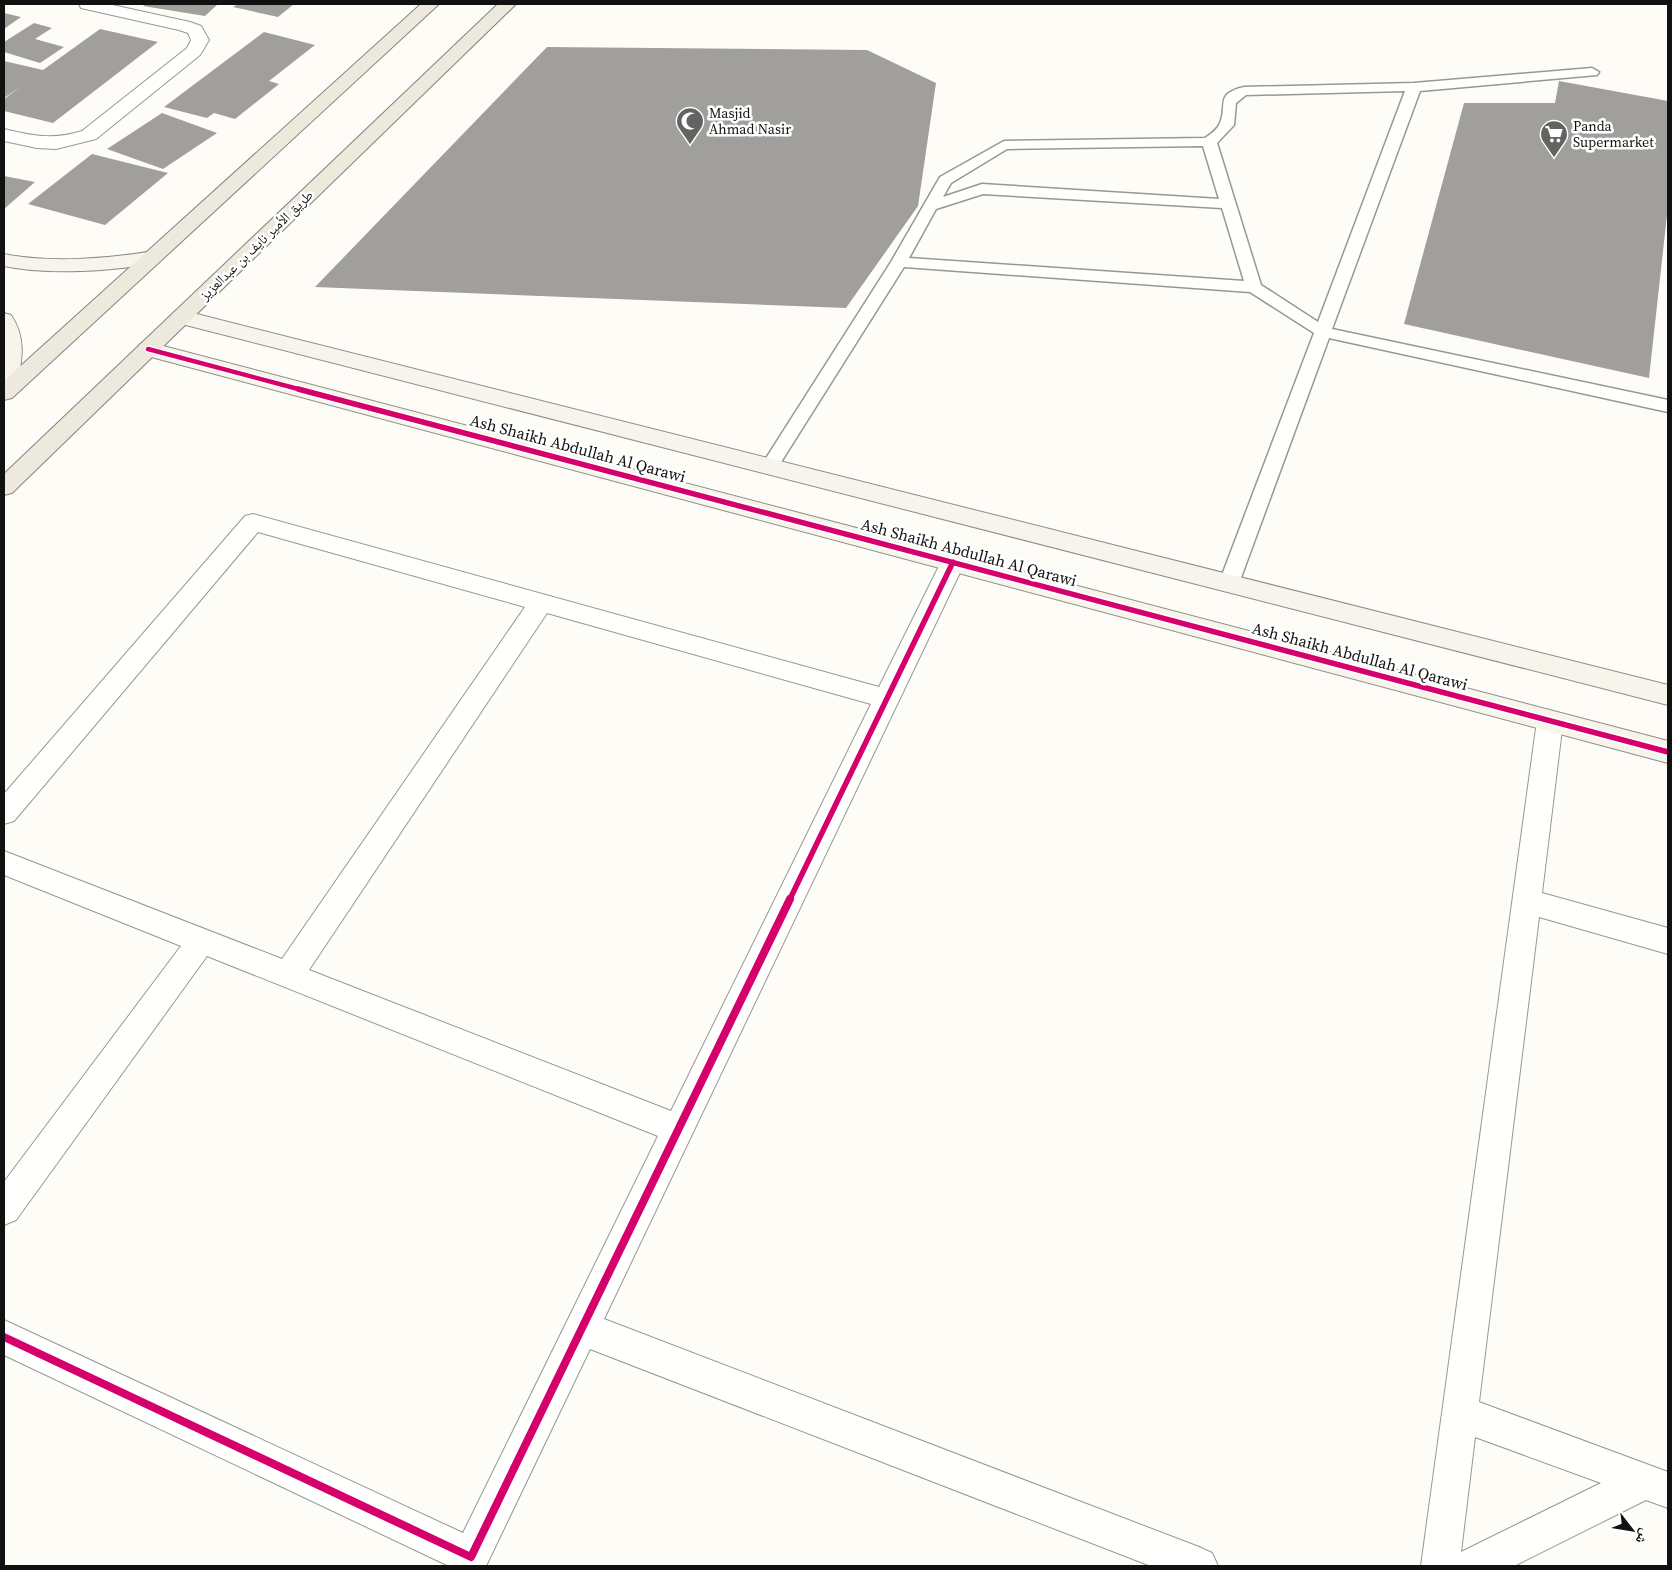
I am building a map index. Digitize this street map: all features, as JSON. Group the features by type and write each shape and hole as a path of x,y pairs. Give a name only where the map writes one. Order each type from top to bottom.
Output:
{"main road":[{"path":"5,392 431,4"},
{"name":"طريق الأمير نايف بن عبدالعزيز","path":"4,487 508,4"}],"street":[{"path":"4,135 37,144 54,145 69,143 89,135 194,51 200,40 195,30 184,26 86,4"},
{"path":"4,260 26,266 125,262 153,256"},
{"path":"181,317 1668,695"},
{"path":"4,320 13,348 5,392"},
{"name":"Ash Shaikh Abdullah Al Qarawi","path":"148,349 1668,752"},
{"path":"4,813 253,522 887,700"},
{"path":"4,1337 471,1557 953,562"},
{"path":"288,974 541,603"},
{"path":"1440,1566 1550,721"},
{"path":"4,862 679,1129"},
{"path":"1527,900 1668,941"},
{"path":"4,1209 202,940"},
{"path":"582,1328 1199,1566"},
{"path":"1460,1413 1657,1486"},
{"path":"1474,1566 1657,1486"}],"lane":[{"path":"770,466 899,262 945,180 1004,145 1209,142 1224,130 1230,121 1229,102 1234,95 1244,91 1414,87 1592,72"},
{"path":"1229,583 1414,87"},
{"path":"1209,142 1254,288"},
{"path":"930,206 982,189 1228,204"},
{"path":"899,262 1254,288 1323,332 1668,406"}],"building":[{"path":"146,4 218,4 205,16 143,6"},
{"path":"238,4 294,4 278,17 233,7"},
{"path":"4,13 21,17 4,29"},
{"path":"34,23 52,28 35,39 64,47 40,63 4,52 4,42"},
{"path":"100,29 158,42 53,123 4,111 4,99 20,87 4,98 4,61 43,70"},
{"path":"264,32 315,45 269,81 279,84 235,119 214,113 207,118 164,107"},
{"name":"Masjid Ahmad Nasir","path":"547,47 867,50 936,83 918,206 846,308 315,287"},
{"path":"1559,81 1668,101 1668,206 1649,378 1404,324 1464,103 1555,103"},
{"path":"162,113 217,133 163,169 107,149"},
{"path":"92,154 168,173 105,225 28,204"},
{"path":"4,176 35,182 4,209"}],"cycle path":[{"path":"148,349 1668,752"},
{"path":"4,1337 471,1557 953,562"}],"place":[{"name":"Masjid Ahmad Nasir","path":"690,145"},
{"name":"Panda Supermarket","path":"1554,158"}]}
